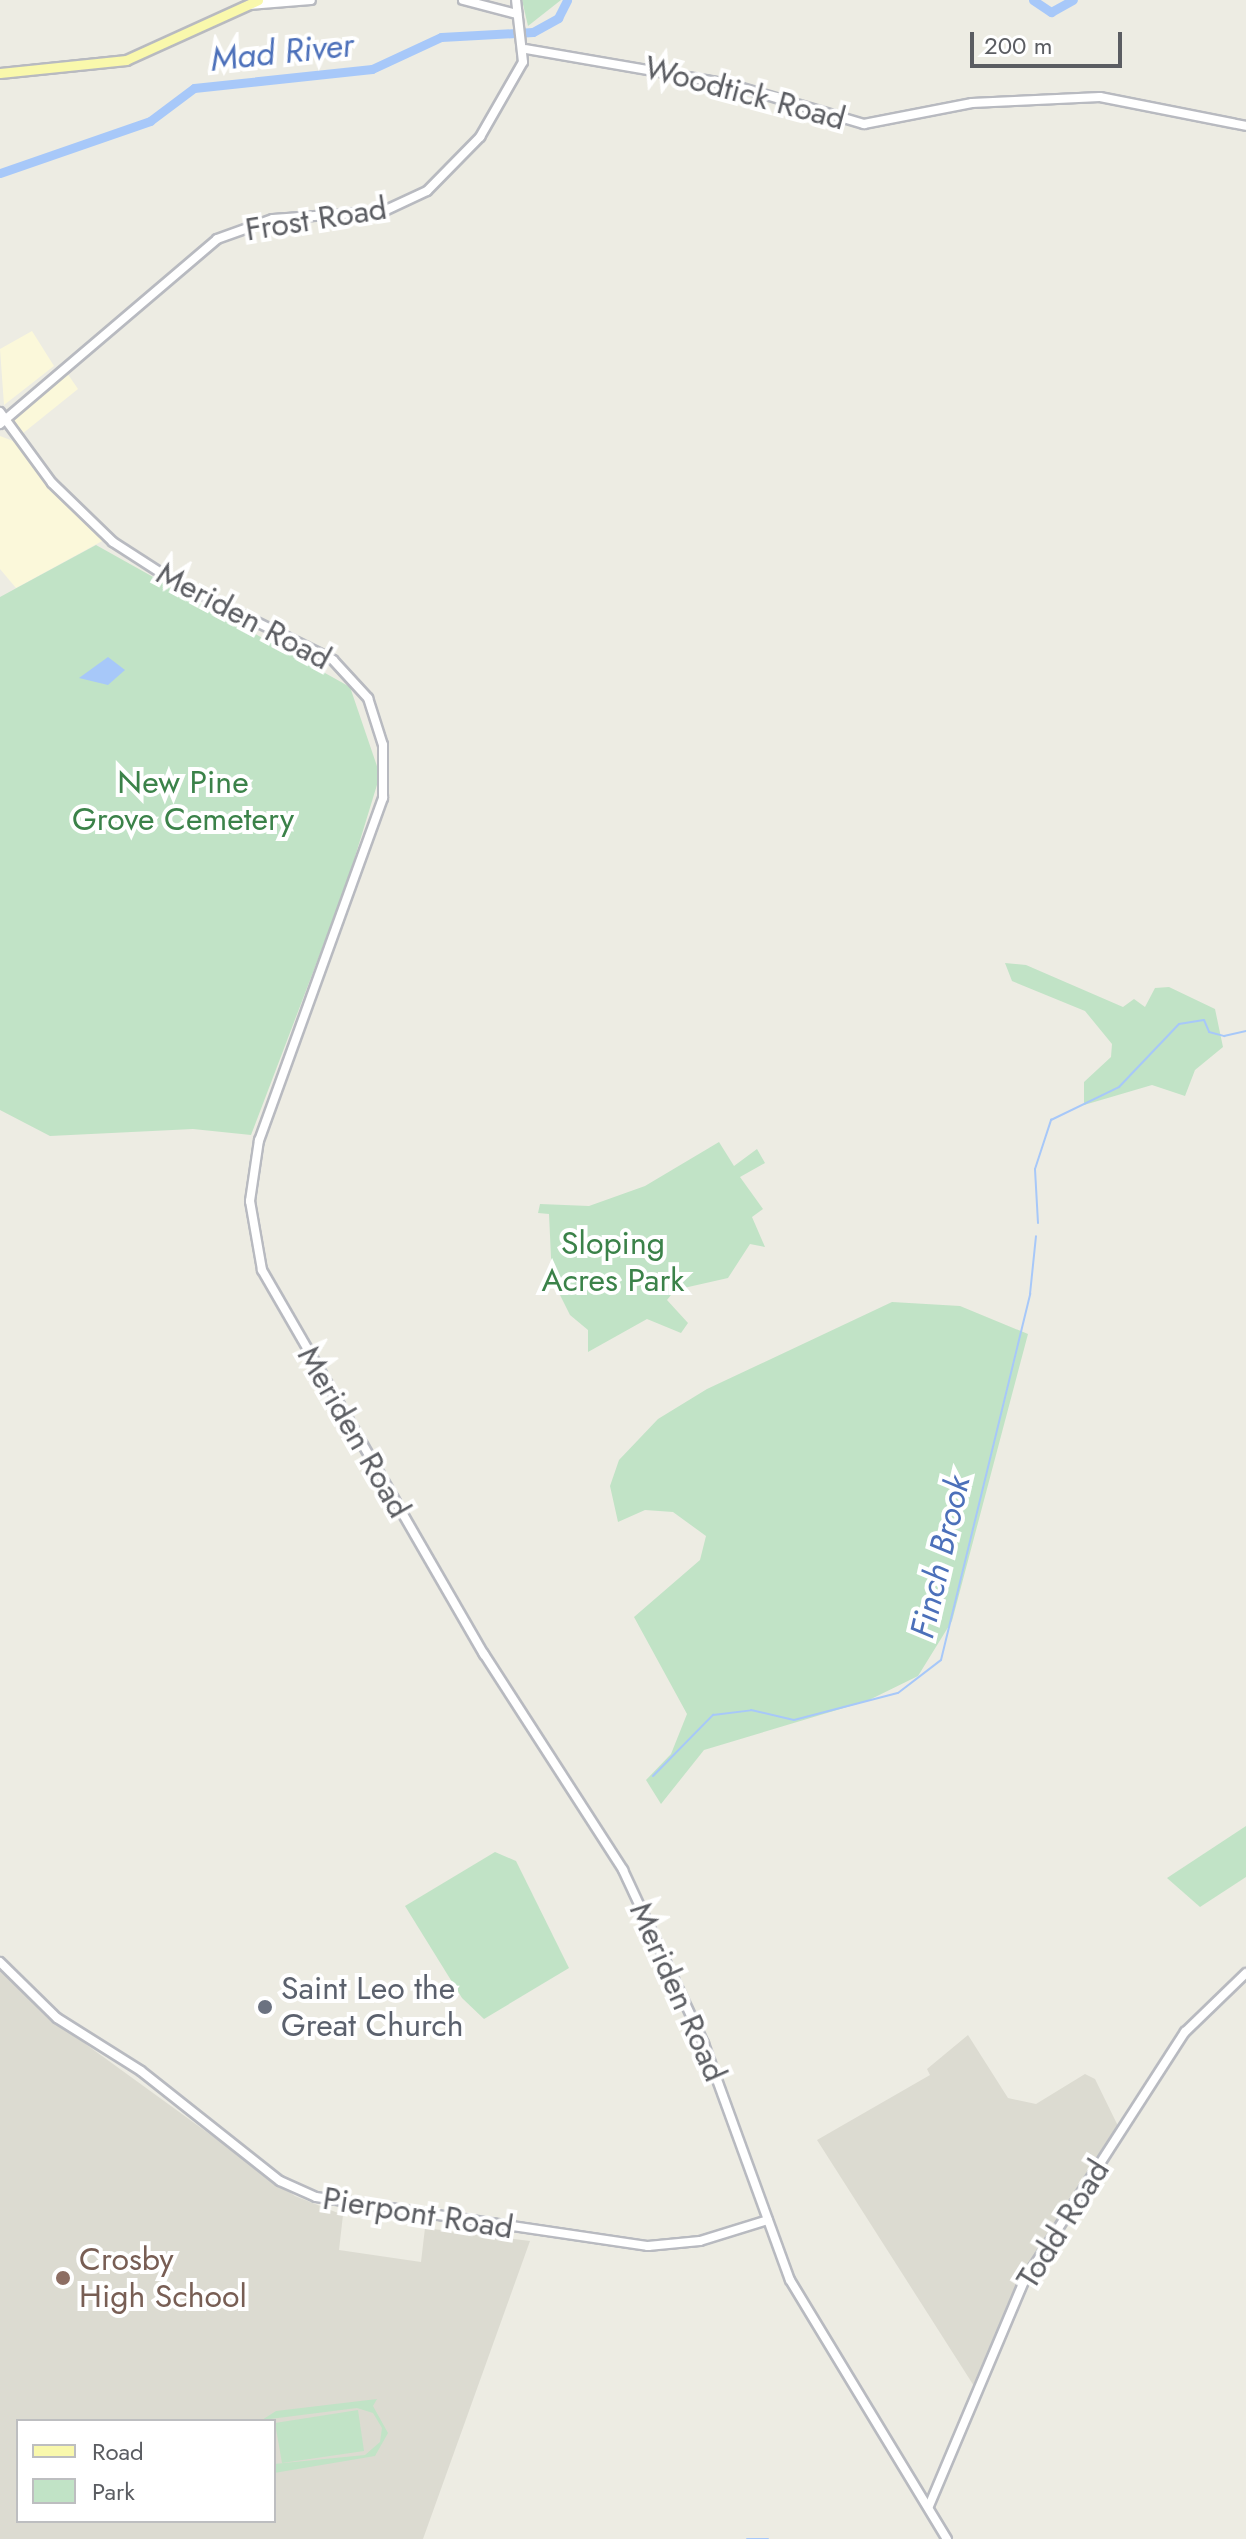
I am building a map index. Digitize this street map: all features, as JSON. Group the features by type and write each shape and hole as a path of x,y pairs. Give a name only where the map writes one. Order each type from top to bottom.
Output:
{"main road":[{"path":"0,73 126,60 254,3 311,0"},
{"path":"463,0 517,14"},
{"path":"516,0 525,45"},
{"name":"Woodtick Road","path":"525,45 713,81 864,124 972,103 1100,97 1246,126"},
{"name":"Frost Road","path":"1,418 217,239 273,219 384,211 418,198 480,137 525,45"},
{"name":"Meriden Road","path":"1,418 43,472 106,536 165,576 333,660 374,713 385,763 383,798 259,1140 250,1201 257,1252 291,1325 480,1646 623,1870 687,2002 798,2295 947,2539"},
{"name":"Pierpont Road","path":"0,1962 57,2018 141,2071 280,2181 316,2197 648,2246 700,2241 768,2220"},
{"name":"Todd Road","path":"929,2506 1023,2283 1185,2032 1246,1973"}],"shaded area":[{"path":"32,331 54,366 4,405 0,349"},
{"path":"65,370 78,389 22,434 11,419"},
{"path":"0,436 13,441 104,540 16,588 0,569"},
{"path":"0,1969 69,2032 295,2196 343,2215 339,2250 421,2262 425,2228 530,2241 423,2539 0,2539"},
{"path":"968,2035 1008,2098 1036,2104 1085,2074 1095,2079 1118,2126 1018,2280 974,2386 817,2140 930,2075 927,2069"}],"green space":[{"path":"522,0 561,0 528,26"},
{"name":"New Pine Grove Cemetery","path":"96,545 350,687 380,775 347,883 251,1135 193,1129 50,1136 0,1110 0,597"},
{"path":"1005,963 1026,965 1123,1007 1134,999 1145,1007 1155,988 1169,987 1215,1009 1223,1047 1195,1070 1185,1096 1152,1085 1084,1105 1084,1082 1111,1057 1112,1044 1085,1011 1012,981"},
{"name":"Sloping Acres Park","path":"719,1142 734,1166 757,1149 765,1163 740,1177 763,1209 752,1217 765,1247 750,1244 728,1278 675,1290 667,1300 688,1323 681,1333 647,1319 588,1352 588,1330 570,1315 552,1279 549,1214 538,1213 540,1204 589,1206 645,1186"},
{"path":"892,1302 960,1306 1028,1334 952,1621 918,1676 867,1701 704,1750 661,1804 646,1780 671,1754 687,1714 634,1617 700,1560 706,1536 673,1512 645,1510 618,1522 610,1486 619,1460 658,1419 707,1389"},
{"path":"1246,1826 1246,1877 1200,1907 1167,1878"},
{"path":"495,1852 516,1861 569,1968 484,2019 462,1998 405,1906"},
{"path":"377,2399 373,2406 388,2433 375,2456 276,2473 276,2464 365,2455 380,2442 382,2428 373,2413 357,2408 264,2419 276,2411"},
{"path":"358,2410 364,2451 282,2463 276,2423"}],"water":[{"path":"108,657 125,670 108,685 79,678"}],"waterway":[{"name":"Mad River","path":"0,173 150,121 194,88 372,69 441,37 533,32 558,18 567,0"},
{"name":"Mad River","path":"1033,0 1051,12 1073,0"},
{"name":"Finch Brook","path":"1038,1223 1035,1169 1051,1120 1119,1087 1179,1024 1204,1020 1209,1032 1224,1036 1246,1031"},
{"name":"Finch Brook","path":"653,1776 713,1715 751,1710 794,1720 898,1693 941,1660 1030,1294 1036,1236"},
{"path":"747,2539 768,2539"}],"place":[{"name":"Saint Leo the Great Church","path":"265,2007"},
{"name":"Crosby High School","path":"63,2278"}]}
